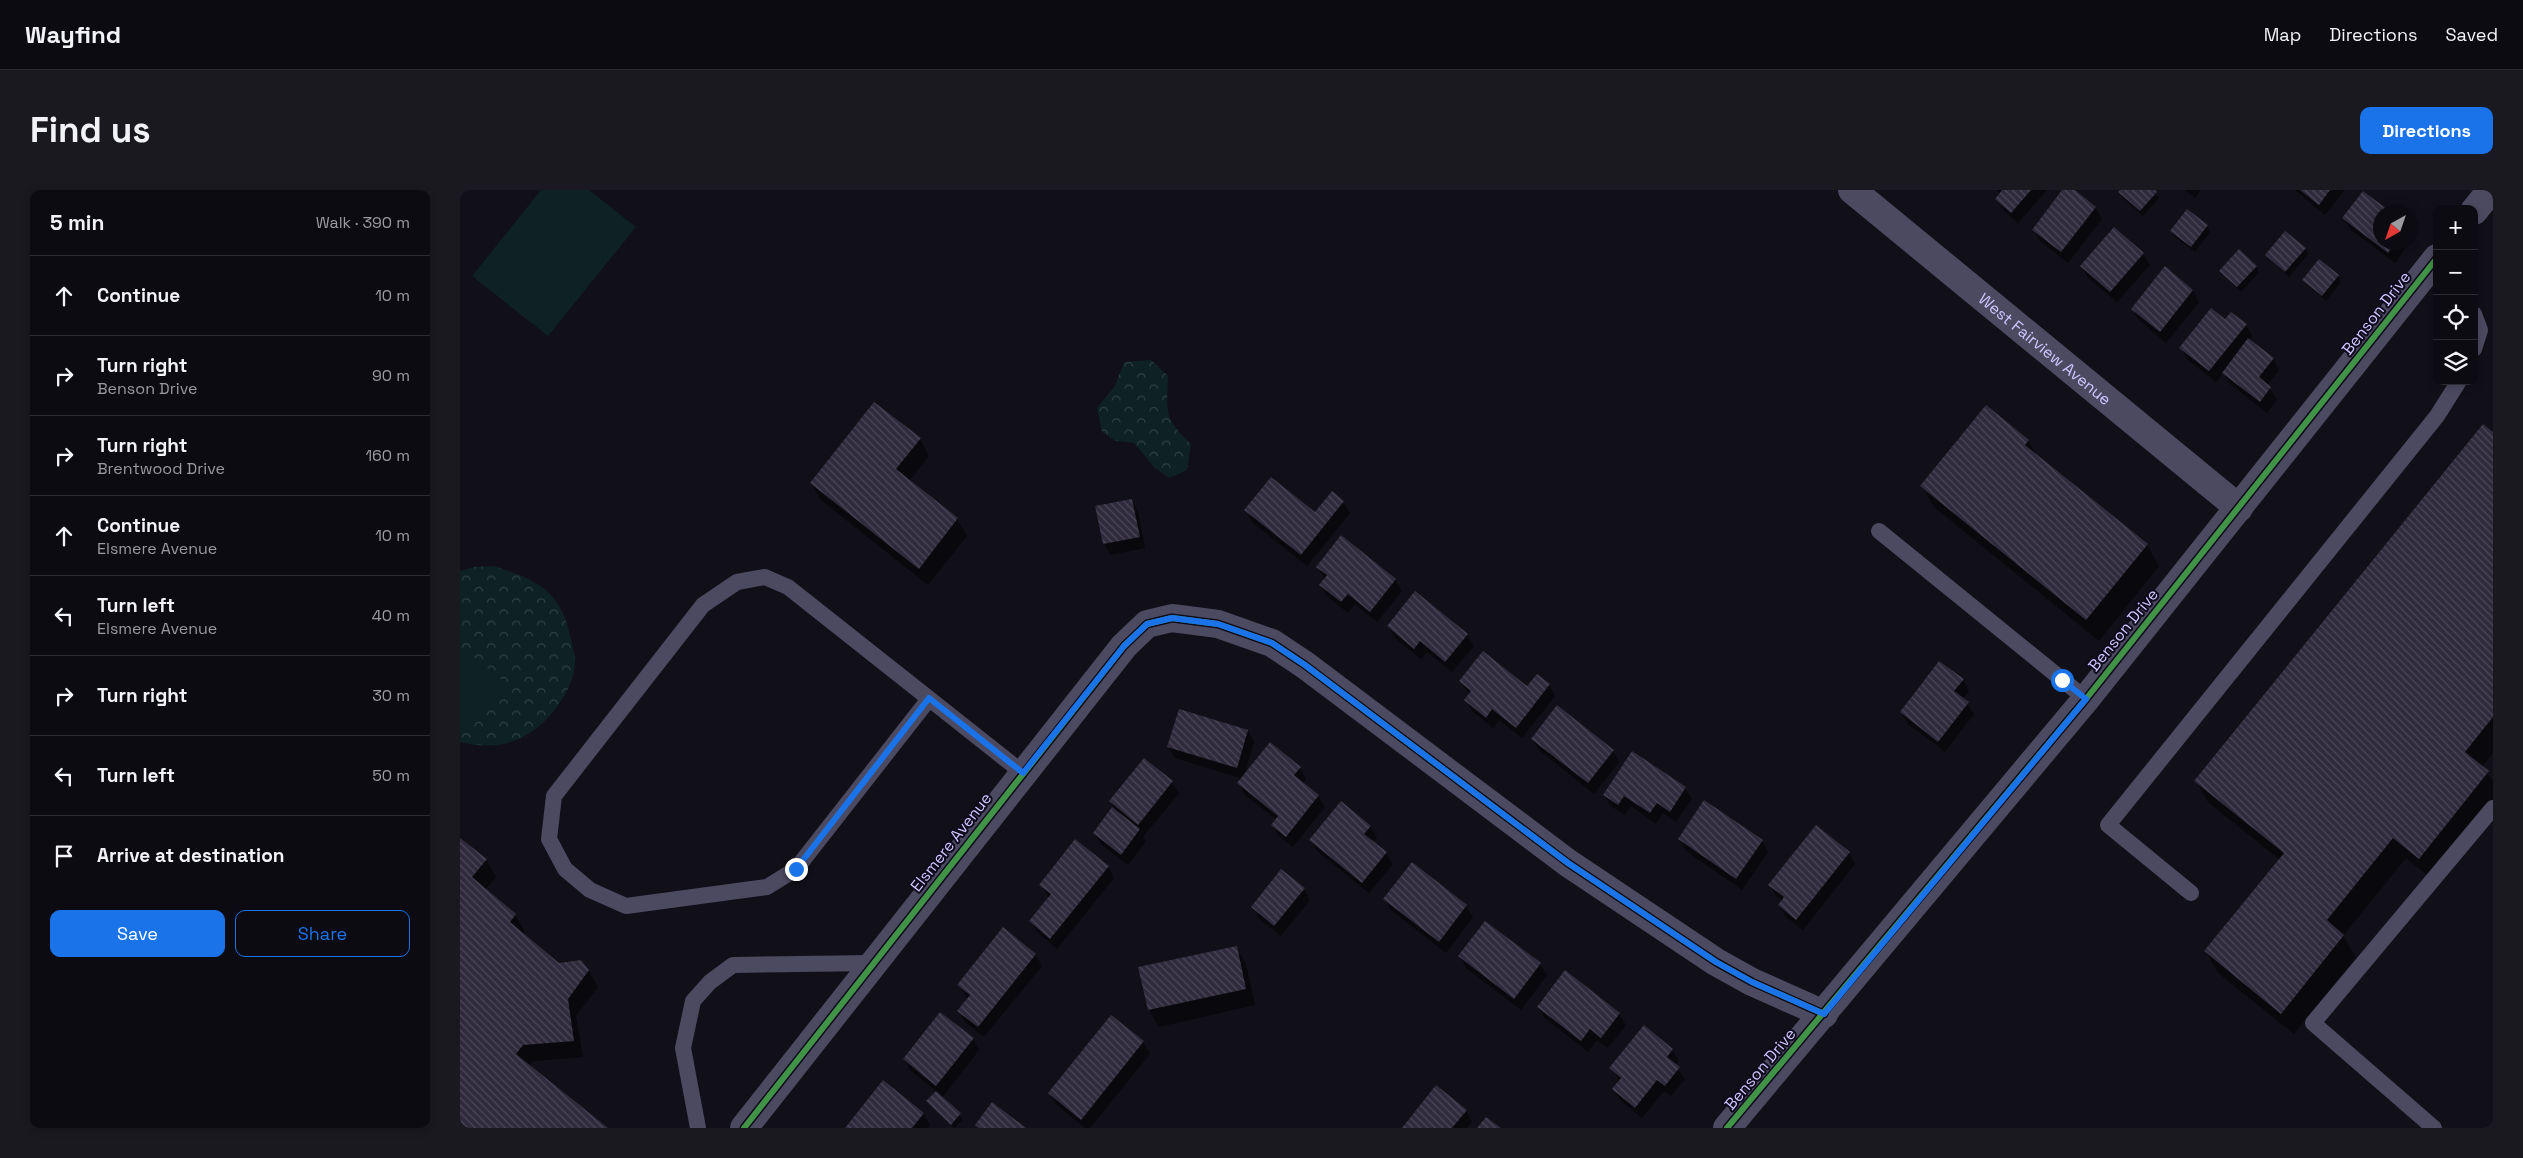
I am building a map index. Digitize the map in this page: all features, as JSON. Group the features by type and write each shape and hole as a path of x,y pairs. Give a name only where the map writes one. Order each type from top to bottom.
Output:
{"street":[{"name":"West Fairview Avenue","path":"1852,190 2239,508"},
{"path":"2478,206 2491,190"},
{"name":"Benson Drive","path":"1727,1128 2086,699 2433,263"},
{"name":"Elsmere Avenue","path":"744,1128 1124,646 1147,624 1172,618 1218,624 1272,643 1305,665 1568,863 1716,962 1752,982 1824,1014"}],"lane":[{"path":"2191,893 2108,825 2437,416 2456,385"},
{"path":"1879,531 2086,699"},
{"path":"929,698 796,869 767,887 626,906 590,890 565,869 549,839 554,796 703,605 736,582 766,577 788,587 929,698 1023,773"},
{"path":"2434,1128 2313,1023 2493,808"},
{"path":"698,1128 683,1048 693,1001 710,982 733,965 873,963"}],"green space":[{"path":"541,190 589,190 636,227 548,336 472,276"},
{"path":"1151,360 1168,376 1167,407 1171,421 1191,444 1187,470 1169,478 1155,468 1134,443 1116,441 1102,432 1097,408 1115,386 1124,362"},
{"path":"493,566 529,579 552,596 567,624 575,663 567,692 552,714 541,725 518,740 505,744 476,745 460,742 460,571 474,567"},
{"path":"460,646 507,684 471,728 460,719"}],"building":[{"path":"2002,190 2031,190 2011,213 1995,199"},
{"path":"2062,190 2075,190 2096,207 2061,252 2032,230"},
{"path":"2120,190 2155,190 2157,192 2140,211 2118,192"},
{"path":"2300,190 2330,190 2319,205"},
{"path":"2363,191 2382,205 2373,205 2373,242 2342,218"},
{"path":"2187,209 2208,225 2191,247 2170,231"},
{"path":"2114,227 2144,253 2110,292 2080,266"},
{"path":"2285,231 2306,248 2285,272 2265,255"},
{"path":"2239,249 2257,266 2237,287 2219,271"},
{"path":"2319,259 2339,275 2322,296 2302,280"},
{"path":"2165,266 2193,290 2160,332 2131,309"},
{"path":"2211,308 2225,319 2231,312 2247,324 2209,371 2179,348"},
{"path":"2248,338 2274,358 2259,377 2271,387 2260,402 2222,373"},
{"path":"874,402 921,438 896,469 958,518 919,569 810,483"},
{"path":"1986,405 2029,440 2025,445 2148,544 2086,620 1920,486"},
{"path":"2483,424 2493,432 2493,717 2465,752 2489,771 2419,859 2393,838 2327,920 2344,935 2281,1014 2204,951 2284,853 2194,781"},
{"path":"1271,477 1315,512 1332,491 1344,501 1301,555 1244,510"},
{"path":"1132,499 1140,537 1103,544 1095,506"},
{"path":"1341,535 1396,579 1370,612 1348,594 1341,602 1319,585 1327,575 1316,567"},
{"path":"1415,591 1468,634 1445,662 1420,641 1414,649 1387,626"},
{"path":"1483,651 1527,686 1537,674 1550,684 1516,728 1492,709 1486,718 1464,700 1471,691 1459,681"},
{"path":"1939,661 1964,679 1954,691 1969,702 1938,742 1900,712"},
{"path":"1557,705 1614,750 1588,783 1531,739"},
{"path":"1179,709 1248,730 1237,768 1167,747"},
{"path":"1270,742 1301,767 1294,775 1319,795 1286,837 1271,825 1278,816 1237,783"},
{"path":"1632,751 1686,787 1670,812 1657,803 1650,813 1624,796 1618,805 1603,795"},
{"path":"1144,758 1173,781 1138,825 1109,801"},
{"path":"1704,800 1763,840 1736,879 1678,839"},
{"path":"1341,801 1371,826 1364,834 1387,852 1362,883 1309,840"},
{"path":"1112,807 1140,829 1121,855 1093,833"},
{"path":"1816,825 1850,852 1796,920 1778,905 1784,897 1768,885"},
{"path":"460,838 487,859 472,877 516,914 510,922 559,963 581,960 589,970 568,999 574,1041 523,1045 516,1054 608,1128 460,1128"},
{"path":"1075,839 1109,866 1050,939 1029,921 1051,894 1039,885"},
{"path":"1412,862 1467,905 1439,942 1383,899"},
{"path":"1281,869 1305,888 1274,926 1251,907"},
{"path":"1485,921 1541,963 1514,999 1458,956"},
{"path":"1003,927 1036,954 978,1027 957,1011 970,995 957,985"},
{"path":"1237,946 1246,989 1148,1010 1138,967"},
{"path":"1565,970 1620,1013 1601,1038 1590,1029 1581,1041 1537,1007"},
{"path":"940,1012 974,1038 936,1086 903,1059"},
{"path":"1111,1015 1144,1041 1081,1120 1048,1093"},
{"path":"1644,1025 1673,1049 1667,1057 1680,1067 1665,1086 1657,1080 1635,1108 1612,1089 1621,1078 1609,1068"},
{"path":"883,1080 924,1113 912,1128 845,1128"},
{"path":"1436,1085 1467,1110 1452,1128 1402,1128"},
{"path":"936,1091 961,1113 951,1125 926,1101"},
{"path":"992,1102 1026,1128 979,1128 975,1125"},
{"path":"1486,1117 1501,1128 1477,1128"}],"cycle path":[{"path":"1727,1128 2086,699 2433,263"},
{"path":"744,1128 1124,646 1147,624 1172,618 1218,624 1272,643 1305,665 1568,863 1716,962 1752,982 1824,1014"}],"route":[{"path":"796,869 929,698 1023,773 1124,646 1147,624 1172,618 1218,624 1272,643 1305,665 1568,863 1716,962 1752,982 1824,1014 2086,699 2062,680"}]}
